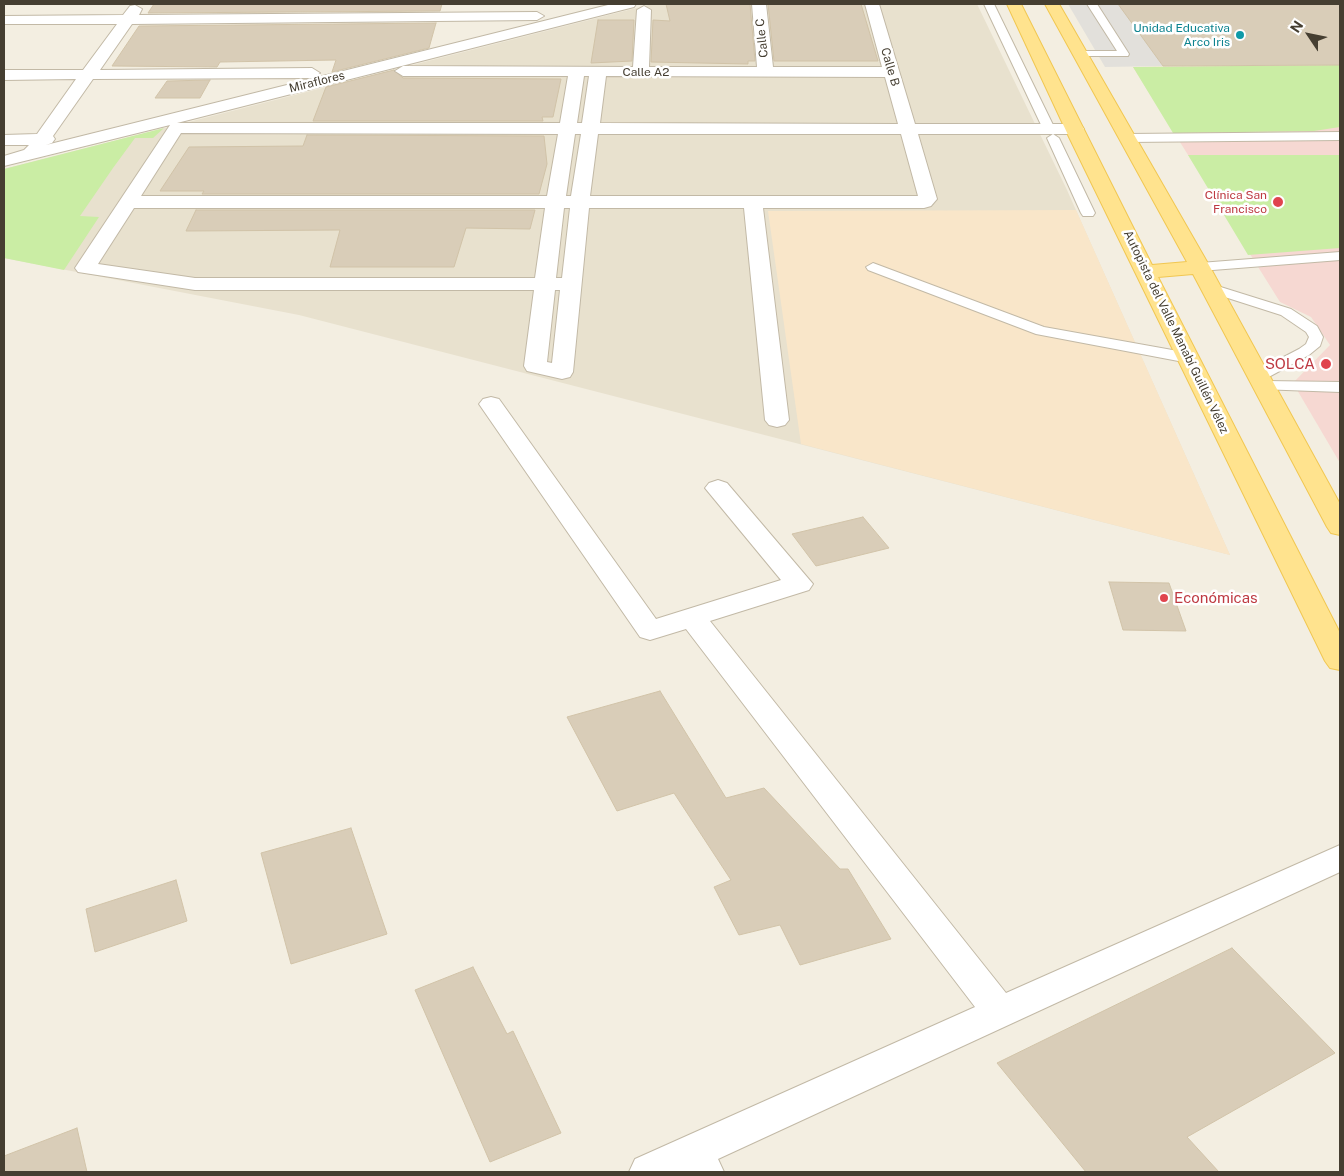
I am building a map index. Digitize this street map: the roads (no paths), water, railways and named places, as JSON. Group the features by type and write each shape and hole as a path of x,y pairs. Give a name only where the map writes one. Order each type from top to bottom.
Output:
{"main road":[{"path":"1052,4 1200,267 1340,527"},
{"name":"Autopista del Valle Manabí Guillén Vélez","path":"1017,28 1085,150 1340,661"},
{"path":"1146,272 1200,267"}],"street":[{"path":"31,154 138,4"},
{"name":"Calle C","path":"759,4 766,72"},
{"name":"Calle B","path":"753,203 924,202 928,199 872,4"},
{"path":"637,7 641,72"},
{"name":"Miraflores","path":"4,161 580,16 637,7"},
{"path":"4,20 580,16"},
{"name":"Calle A2","path":"400,71 892,72"},
{"path":"577,72 555,203 535,366 562,372 580,202 598,72"},
{"path":"4,75 356,73"},
{"path":"571,284 196,284 85,268 169,138 566,133 1051,133 1085,150"},
{"path":"4,140 90,138"},
{"path":"127,202 753,203 777,420"},
{"path":"491,404 650,631 799,584 718,488"},
{"path":"693,619 999,1012"},
{"path":"649,1172 698,1162 999,1012 1340,858"}],"lane":[{"path":"1080,54 1124,54 1092,4"},
{"path":"1009,46 1017,28"},
{"path":"1017,28 1009,46 1087,210 1114,207"},
{"path":"1017,28 1021,71"},
{"path":"1017,28 1030,90"},
{"path":"1040,110 1085,150"},
{"path":"1131,144 1340,136"},
{"path":"1131,144 1340,148"},
{"path":"1065,163 1085,150"},
{"path":"1076,187 1085,150"},
{"path":"1200,267 1340,256"},
{"path":"873,267 1041,331 1189,358"},
{"path":"1211,288 1286,312 1300,319 1312,329 1316,337 1312,346 1262,381"},
{"path":"1262,381 1340,387"}],"place":[{"name":"Unidad Educativa Arco Iris","path":"1240,35"},
{"name":"Clínica San Francisco","path":"1278,202"},
{"name":"SOLCA","path":"1326,364"},
{"name":"Económicas","path":"1164,598"}]}
